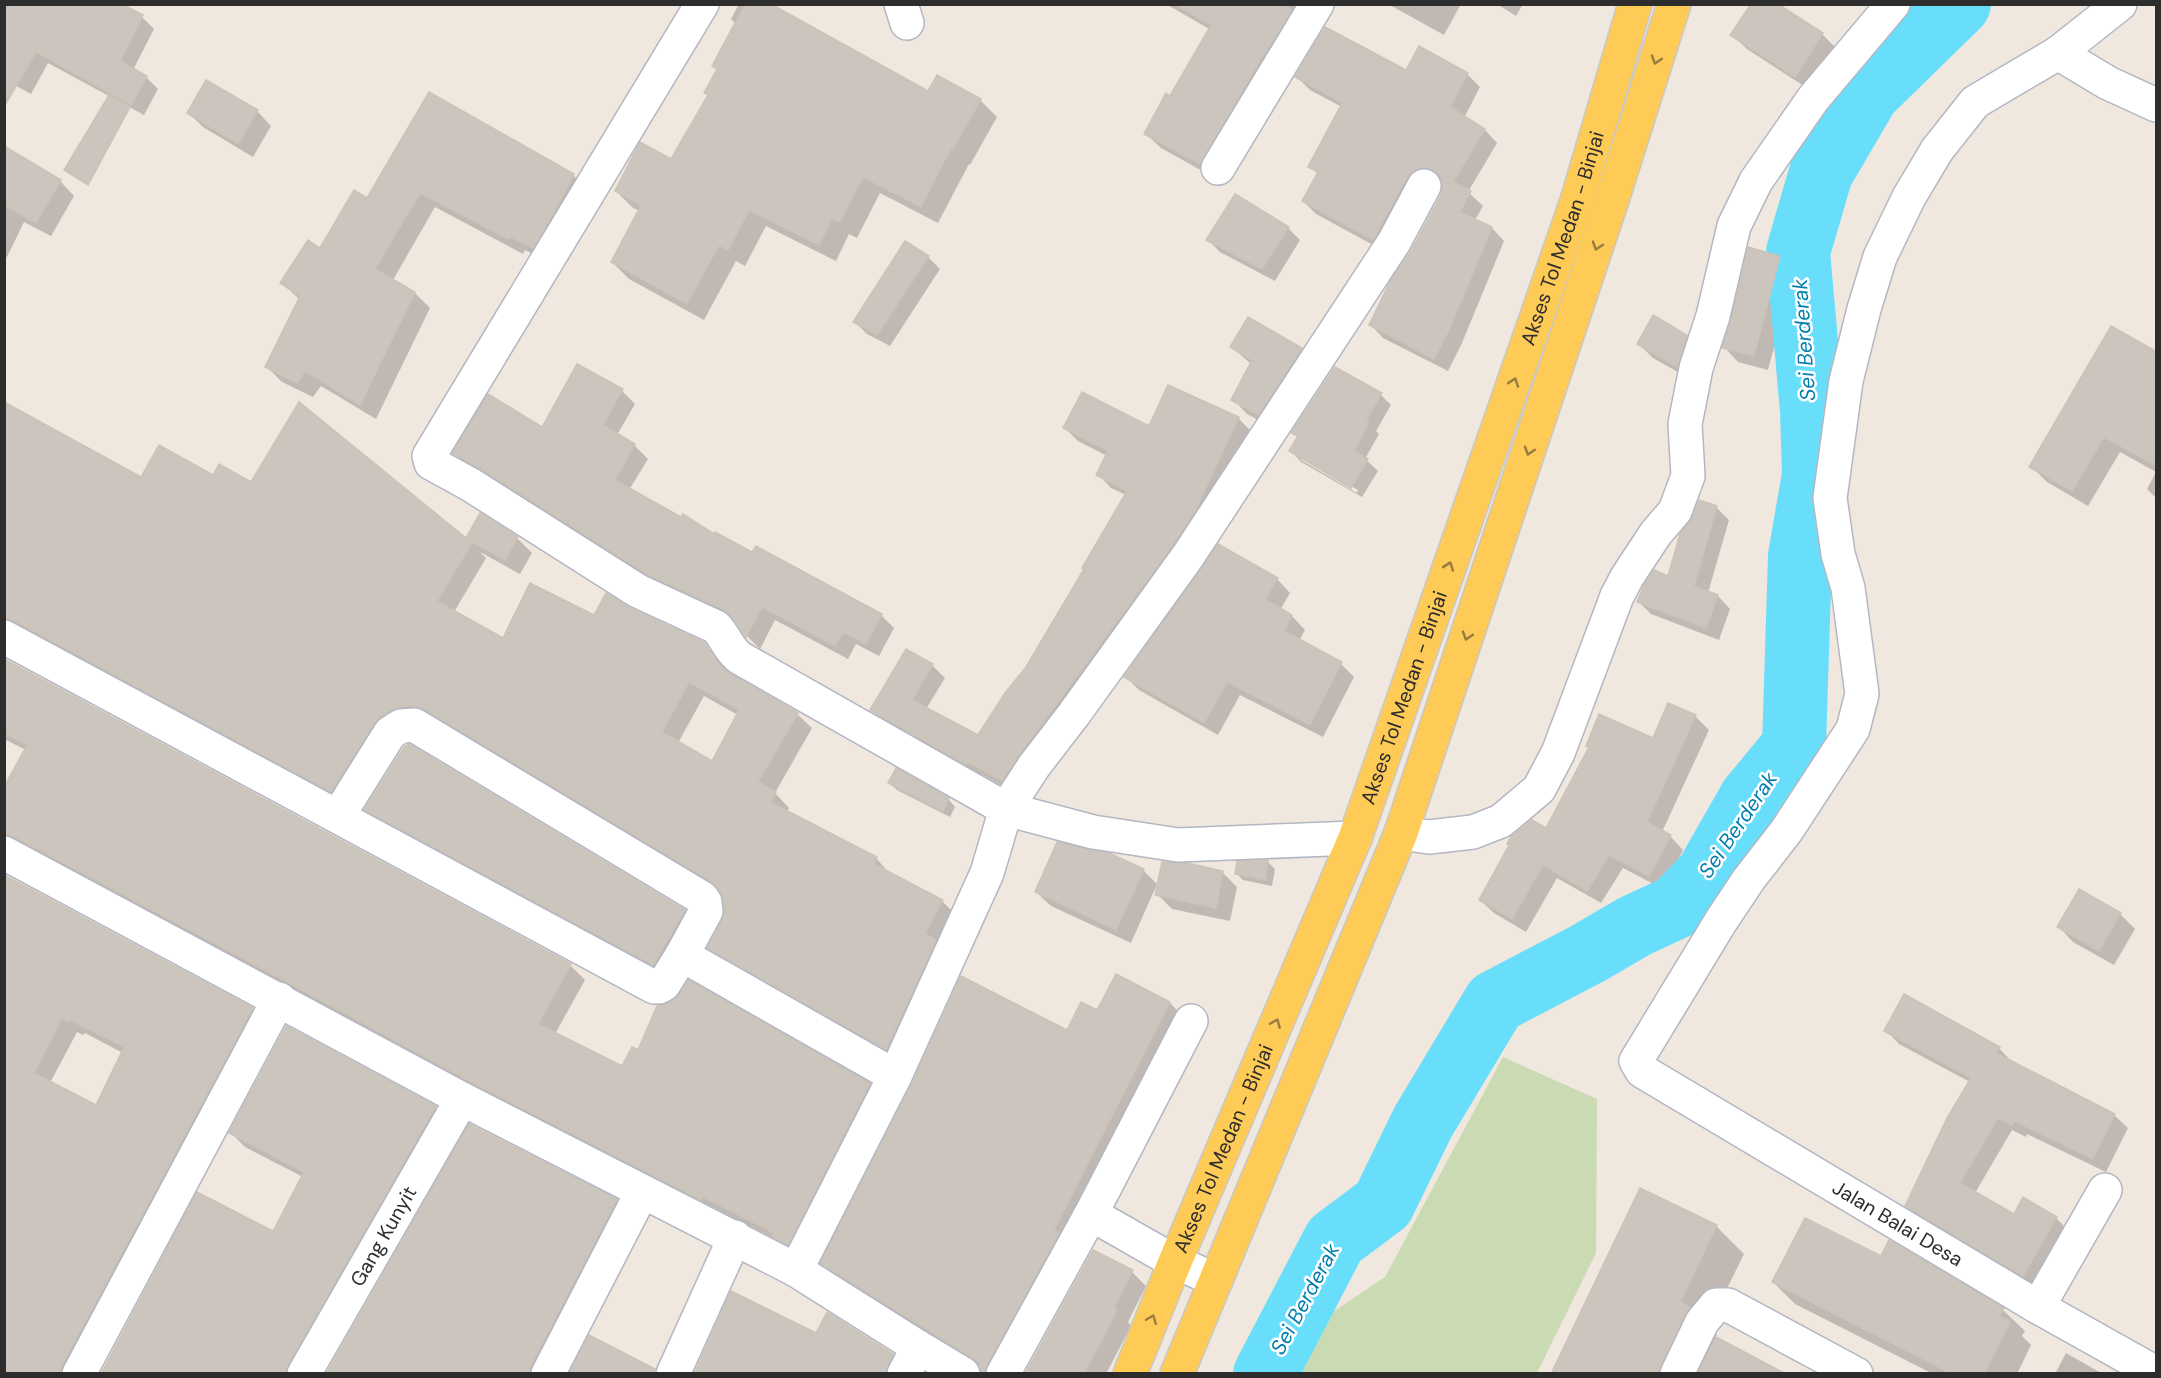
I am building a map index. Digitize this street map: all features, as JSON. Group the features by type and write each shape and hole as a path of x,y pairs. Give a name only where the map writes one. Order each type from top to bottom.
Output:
{"main road":[{"name":"Akses Tol Medan - Binjai","path":"1130,1374 1355,837 1577,201 1635,4"},
{"name":"Akses Tol Medan - Binjai","path":"1177,1374 1401,833 1611,203 1674,4"}],"street":[{"path":"702,4 429,459 431,463 471,485 638,591 716,627 724,636 730,650 740,658 1006,808 1093,832 1178,845 1355,837"},
{"path":"1218,168 1317,4"},
{"path":"1401,833 1429,837 1473,832 1501,821 1539,789 1562,744 1617,596 1627,576 1650,542 1675,511 1688,476 1686,424 1696,368 1713,316 1734,226 1756,181 1813,99 1893,4"},
{"path":"2120,4 2058,53 2108,82 2157,105"},
{"name":"Jalan Balai Desa","path":"2058,53 1975,102 1937,150 1909,197 1880,257 1846,381 1830,498 1838,554 1848,588 1862,694 1853,729 1787,830 1749,879 1721,921 1636,1061 1642,1071 2038,1307 2157,1373"},
{"path":"796,1270 895,1076 987,873 1006,808 1034,766 1188,556 1394,242 1424,186"},
{"path":"4,638 654,987 664,984 706,911 702,898 414,726 401,726 390,733 338,816"},
{"path":"4,853 462,1099 796,1270 911,1360 963,1374"},
{"path":"682,955 895,1076"},
{"path":"79,1374 279,999"},
{"path":"1003,1374 1191,1021"},
{"name":"Gang Kunyit","path":"304,1374 462,1099"},
{"path":"2038,1307 2105,1190"},
{"path":"548,1374 642,1192"},
{"path":"1090,1214 1175,1262 1216,1280"},
{"path":"673,1374 735,1237"},
{"path":"1677,1374 1702,1322 1716,1305 1728,1305 1856,1374"}],"green space":[{"path":"1503,1057 1597,1099 1596,1253 1537,1373 1293,1373 1321,1320 1385,1277"}],"building":[{"path":"4,4 122,4 143,15 120,61 147,76 131,105 36,52 4,107"},
{"path":"745,4 771,4 928,91 937,75 981,99 953,149 951,148 921,207 863,177 840,222 832,218 819,245 749,210 728,250 719,245 687,304 611,262 641,205 615,191 640,142 671,159 708,95 704,93 717,69 712,66"},
{"path":"1174,4 1282,4 1292,10 1200,164 1144,134 1166,93 1170,96 1211,25"},
{"path":"1751,4 1778,4 1823,33 1795,77 1730,35"},
{"path":"1325,27 1406,70 1419,46 1468,73 1450,107 1485,129 1453,182 1471,191 1460,212 1492,227 1449,330 1434,359 1369,325 1392,278 1411,251 1441,195 1443,185 1440,176 1432,169 1424,167 1414,170 1407,177 1373,240 1302,201 1318,172 1308,167 1342,103 1295,77"},
{"path":"206,80 258,110 238,144 187,113"},
{"path":"429,92 574,174 533,248 509,236 508,239 420,193 375,269 415,292 360,405 305,371 297,383 265,367 300,296 280,283 308,240 320,248 354,190 367,198"},
{"path":"109,95 130,107 88,185 64,170"},
{"path":"4,146 61,180 36,223 4,205"},
{"path":"1235,194 1289,227 1262,269 1206,240"},
{"path":"905,241 929,256 877,335 853,322"},
{"path":"1748,247 1780,256 1754,356 1722,348"},
{"path":"1653,315 1687,335 1677,367 1637,344"},
{"path":"1248,317 1302,348 1258,415 1231,400 1252,360 1230,347"},
{"path":"2111,326 2157,352 2157,466 2104,437 2072,491 2029,467"},
{"path":"577,364 623,389 603,425 635,444 615,480 681,517 683,514 714,534 715,532 752,552 756,546 882,614 866,644 843,632 835,646 762,607 746,637 734,619 724,610 647,574 452,453 488,394 542,427"},
{"path":"1335,367 1382,393 1366,420 1369,422 1354,451 1368,459 1351,488 1289,451 1298,436 1291,433"},
{"path":"1168,385 1239,417 1195,511 1173,545 1002,781 968,762 966,765 870,710 906,649 933,664 912,700 978,735 1005,693 1026,667 1127,491 1096,475 1108,451 1063,428 1082,392 1149,426"},
{"path":"4,402 141,477 159,445 213,475 219,464 251,482 299,402 466,538 480,513 518,537 505,560 469,540 472,543 437,601 503,638 530,583 594,615 606,593 630,608 704,642 718,663 728,672 798,713 758,782 776,792 770,802 877,857 874,864 943,900 925,934 936,940 886,1050 707,948 725,910 720,891 712,882 424,709 413,706 400,707 380,717 331,792 13,620 4,618","holes":["689,682 739,710 712,761 662,732"]},
{"path":"1699,500 1717,506 1694,586 1718,595 1706,628 1637,602 1654,570 1668,576 1680,534 1692,518"},
{"path":"1218,544 1278,578 1265,599 1292,615 1284,631 1342,662 1310,725 1227,682 1204,723 1124,677"},
{"path":"4,659 571,964 538,1024 622,1066 632,1047 638,1050 657,1006 674,1000 688,980 870,1083 788,1245 772,1237 774,1233 703,1197 701,1200 471,1082 13,836 4,834 4,787 27,745 4,733"},
{"path":"1668,703 1696,715 1647,822 1671,835 1649,876 1609,855 1587,891 1543,865 1512,919 1479,900 1509,845 1507,844 1511,837 1532,820 1546,828 1589,747 1586,746 1599,714 1653,738"},
{"path":"409,744 685,910 653,965 364,810 404,747"},
{"path":"896,768 949,798 943,811 888,783"},
{"path":"1057,842 1109,853 1144,869 1116,930 1035,892"},
{"path":"1268,860 1265,880 1235,874 1237,861"},
{"path":"1162,862 1187,863 1223,871 1216,908 1155,895"},
{"path":"4,875 253,1008 62,1365 60,1374 4,1374","holes":["62,1018 68,1022 70,1020 124,1047 96,1105 34,1073"]},
{"path":"2079,889 2121,913 2099,951 2057,927"},
{"path":"1116,974 1170,1002 1054,1230 1059,1233 982,1374 979,1364 973,1358 820,1263 912,1084 961,976 1067,1030 1081,1002 1097,1010"},
{"path":"1904,994 2000,1047 1996,1053 2115,1114 2093,1159 2014,1121 2012,1125 1998,1118 1960,1183 2014,1214 2023,1197 2057,1217 2023,1276 1905,1206 1947,1118 1971,1078 1884,1031"},
{"path":"286,1026 436,1106 288,1365 285,1374 101,1374 197,1192 273,1231 304,1172 229,1133"},
{"path":"469,1124 617,1199 531,1365 530,1374 326,1374"},
{"path":"1640,1188 1717,1225 1680,1302 1690,1307 1660,1366 1659,1374 1551,1374"},
{"path":"1805,1218 1881,1256 1889,1240 2004,1308 1999,1316 2010,1322 1984,1374 1952,1374 1772,1282"},
{"path":"1093,1250 1133,1270 1114,1308 1117,1310 1084,1374 1025,1374"},
{"path":"731,1291 816,1333 827,1312 893,1354 885,1374 694,1374"},
{"path":"589,1335 655,1369 655,1374 569,1374"},
{"path":"1716,1337 1786,1374 1698,1374"}],"waterway":[{"name":"Sei Berderak","path":"1265,1374 1335,1240 1383,1204 1423,1122 1495,1002 1635,926 1676,907 1707,875 1751,798 1794,746 1800,556 1814,475 1812,411 1798,252 1821,173 1868,93 1959,4"}]}
